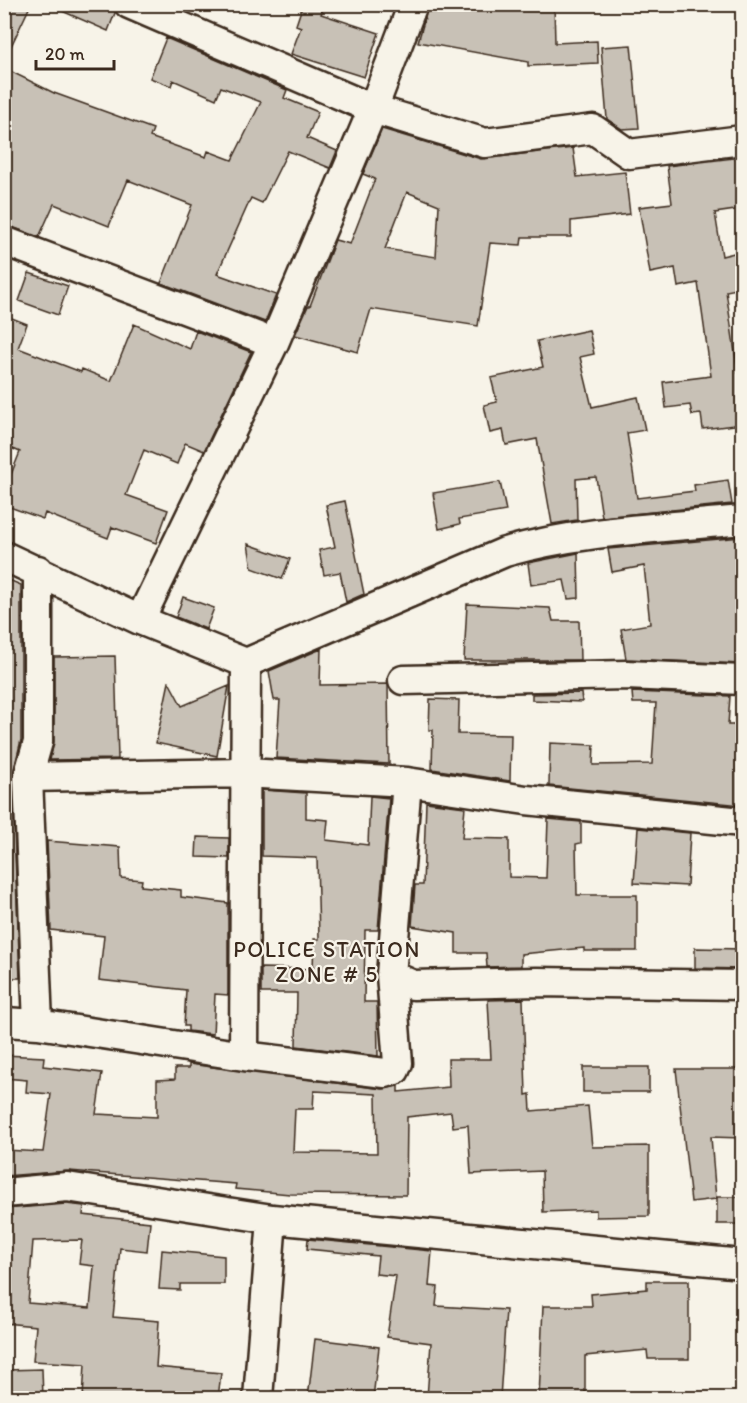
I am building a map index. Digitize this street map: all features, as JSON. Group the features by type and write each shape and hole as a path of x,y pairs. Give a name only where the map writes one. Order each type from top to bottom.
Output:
{"street":[{"path":"129,4 373,109 485,143 593,129 629,154 742,140"},
{"path":"140,620 274,343 373,109 413,4"},
{"path":"4,241 274,343"},
{"path":"4,555 140,620 246,663 505,552 532,544 599,534 742,520"},
{"path":"38,570 38,742 28,777 38,1024"},
{"path":"244,1056 246,663"},
{"path":"404,680 626,675 742,680"},
{"path":"28,777 245,772 407,782 526,800 742,822"},
{"path":"4,1022 38,1024 244,1056 385,1073 395,1070 398,1063 391,975 398,913 407,782"},
{"path":"391,975 413,985 537,982 742,985"},
{"path":"4,1193 67,1187 272,1220 742,1264"},
{"path":"258,1398 272,1220"}],"building":[{"path":"4,4 31,4 4,61"},
{"path":"46,4 113,4 115,13 108,31"},
{"path":"303,4 325,4 321,14 379,33 364,77 291,54 301,27 296,25"},
{"path":"429,4 554,4 555,43 597,41 598,63 528,66 528,62 418,42"},
{"path":"166,38 287,90 284,98 318,112 307,138 337,151 330,168 288,151 262,203 251,198 217,274 276,295 265,322 161,283 192,205 128,180 109,226 54,204 39,237 4,224 4,68 54,93 153,129 150,137 206,157 208,151 232,160 261,102 221,87 216,99 173,80 171,86 150,78"},
{"path":"631,45 639,128 622,129 607,119 601,47"},
{"path":"382,129 481,159 573,148 577,177 625,172 630,214 571,221 571,237 522,237 521,245 490,243 478,326 371,309 358,352 295,335 310,306 335,240 350,244 375,179 363,174","holes":["407,192 439,205 436,257 385,249"]},
{"path":"742,157 742,209 715,213 722,256 742,251 742,288 726,291 738,373 742,372 742,424 703,429 701,414 692,415 690,405 666,408 663,382 711,376 698,283 678,287 675,268 650,273 639,207 672,203 667,166"},
{"path":"29,273 68,286 58,315 19,301"},
{"path":"4,315 27,324 18,348 111,381 134,324 190,349 196,331 251,352 204,451 185,443 177,464 144,450 126,495 168,510 156,543 112,527 108,538 45,513 43,519 4,505 4,492 20,452 4,445"},
{"path":"589,330 594,354 580,357 592,407 638,397 645,430 627,433 637,498 695,491 694,485 728,480 732,504 602,517 596,477 576,479 577,520 552,524 537,439 506,445 503,430 490,433 484,405 497,402 491,378 543,367 537,341"},
{"path":"500,482 506,511 459,519 460,524 439,529 433,493"},
{"path":"345,501 364,594 346,602 340,572 324,575 319,550 335,547 326,505"},
{"path":"742,537 742,664 626,659 621,629 650,624 644,566 612,572 608,549"},
{"path":"248,544 290,559 282,579 252,568"},
{"path":"578,553 579,598 568,599 564,580 531,585 528,563"},
{"path":"4,578 21,585 21,740 12,778 20,978 4,978"},
{"path":"183,597 214,608 206,629 176,617"},
{"path":"467,604 550,608 553,621 579,621 580,660 464,660"},
{"path":"321,649 320,685 388,684 389,764 276,758 280,700 274,700 269,671"},
{"path":"115,656 118,759 50,760 54,742 54,657"},
{"path":"169,682 182,706 229,686 217,756 156,743"},
{"path":"632,692 730,696 728,725 742,725 742,805 549,786 550,743 594,745 593,765 652,764 656,703 633,703"},
{"path":"581,693 582,702 532,700 532,694"},
{"path":"430,699 459,700 458,734 511,735 510,781 432,769 433,730 429,730"},
{"path":"262,790 306,793 306,818 328,820 326,840 368,845 370,796 389,798 378,930 365,930 364,1002 377,1002 378,1056 296,1046 297,993 261,993 261,968 313,969 314,939 319,939 317,858 262,856"},
{"path":"426,802 465,807 462,838 509,839 509,877 546,878 548,819 581,822 581,843 576,844 577,895 637,895 637,951 584,951 584,948 521,954 521,966 487,967 486,953 456,953 456,933 412,926 415,885 423,885"},
{"path":"638,828 690,833 687,886 634,883"},
{"path":"197,837 229,838 229,858 196,857"},
{"path":"47,841 120,847 121,878 142,880 141,886 181,890 181,897 228,903 228,995 215,994 213,1034 188,1031 188,1026 184,1026 186,990 99,980 104,936 51,930"},
{"path":"695,948 742,949 742,969 695,968"},
{"path":"523,999 526,1095 530,1094 531,1111 588,1106 592,1147 649,1146 649,1216 596,1217 596,1210 543,1212 542,1171 471,1174 468,1125 453,1127 451,1112 407,1117 406,1195 290,1194 235,1189 236,1184 69,1171 4,1176 4,1150 43,1152 51,1094 26,1092 27,1080 4,1078 4,1055 44,1057 43,1066 102,1073 96,1114 157,1117 157,1080 175,1079 175,1068 189,1068 189,1064 383,1089 398,1086 398,1092 449,1087 448,1059 491,1059 488,1000","holes":["314,1091 376,1094 377,1153 293,1152 295,1109 313,1109"]},
{"path":"583,1067 649,1067 649,1092 583,1092"},
{"path":"676,1069 742,1069 742,1138 711,1137 716,1199 691,1202"},
{"path":"717,1197 742,1197 742,1224 717,1224"},
{"path":"66,1204 84,1206 83,1215 150,1222 147,1251 120,1248 113,1317 159,1321 156,1367 221,1373 218,1398 83,1398 85,1364 33,1361 36,1326 4,1323 4,1209","holes":["82,1240 79,1264 94,1266 90,1308 28,1303 33,1241"]},
{"path":"308,1239 432,1251 429,1286 438,1287 436,1306 506,1310 500,1398 427,1398 431,1343 387,1337 396,1276 376,1274 378,1256 307,1249"},
{"path":"162,1250 224,1256 224,1284 180,1284 180,1290 159,1289"},
{"path":"647,1281 689,1281 689,1359 648,1359 647,1350 585,1356 585,1398 539,1398 543,1306 592,1306 591,1294 647,1289"},
{"path":"315,1339 379,1347 373,1398 308,1398"},
{"path":"42,1369 43,1398 7,1398 6,1370"}],"district":[{"name":"POLICE STATION ZONE # 5","path":"327,962"}]}
